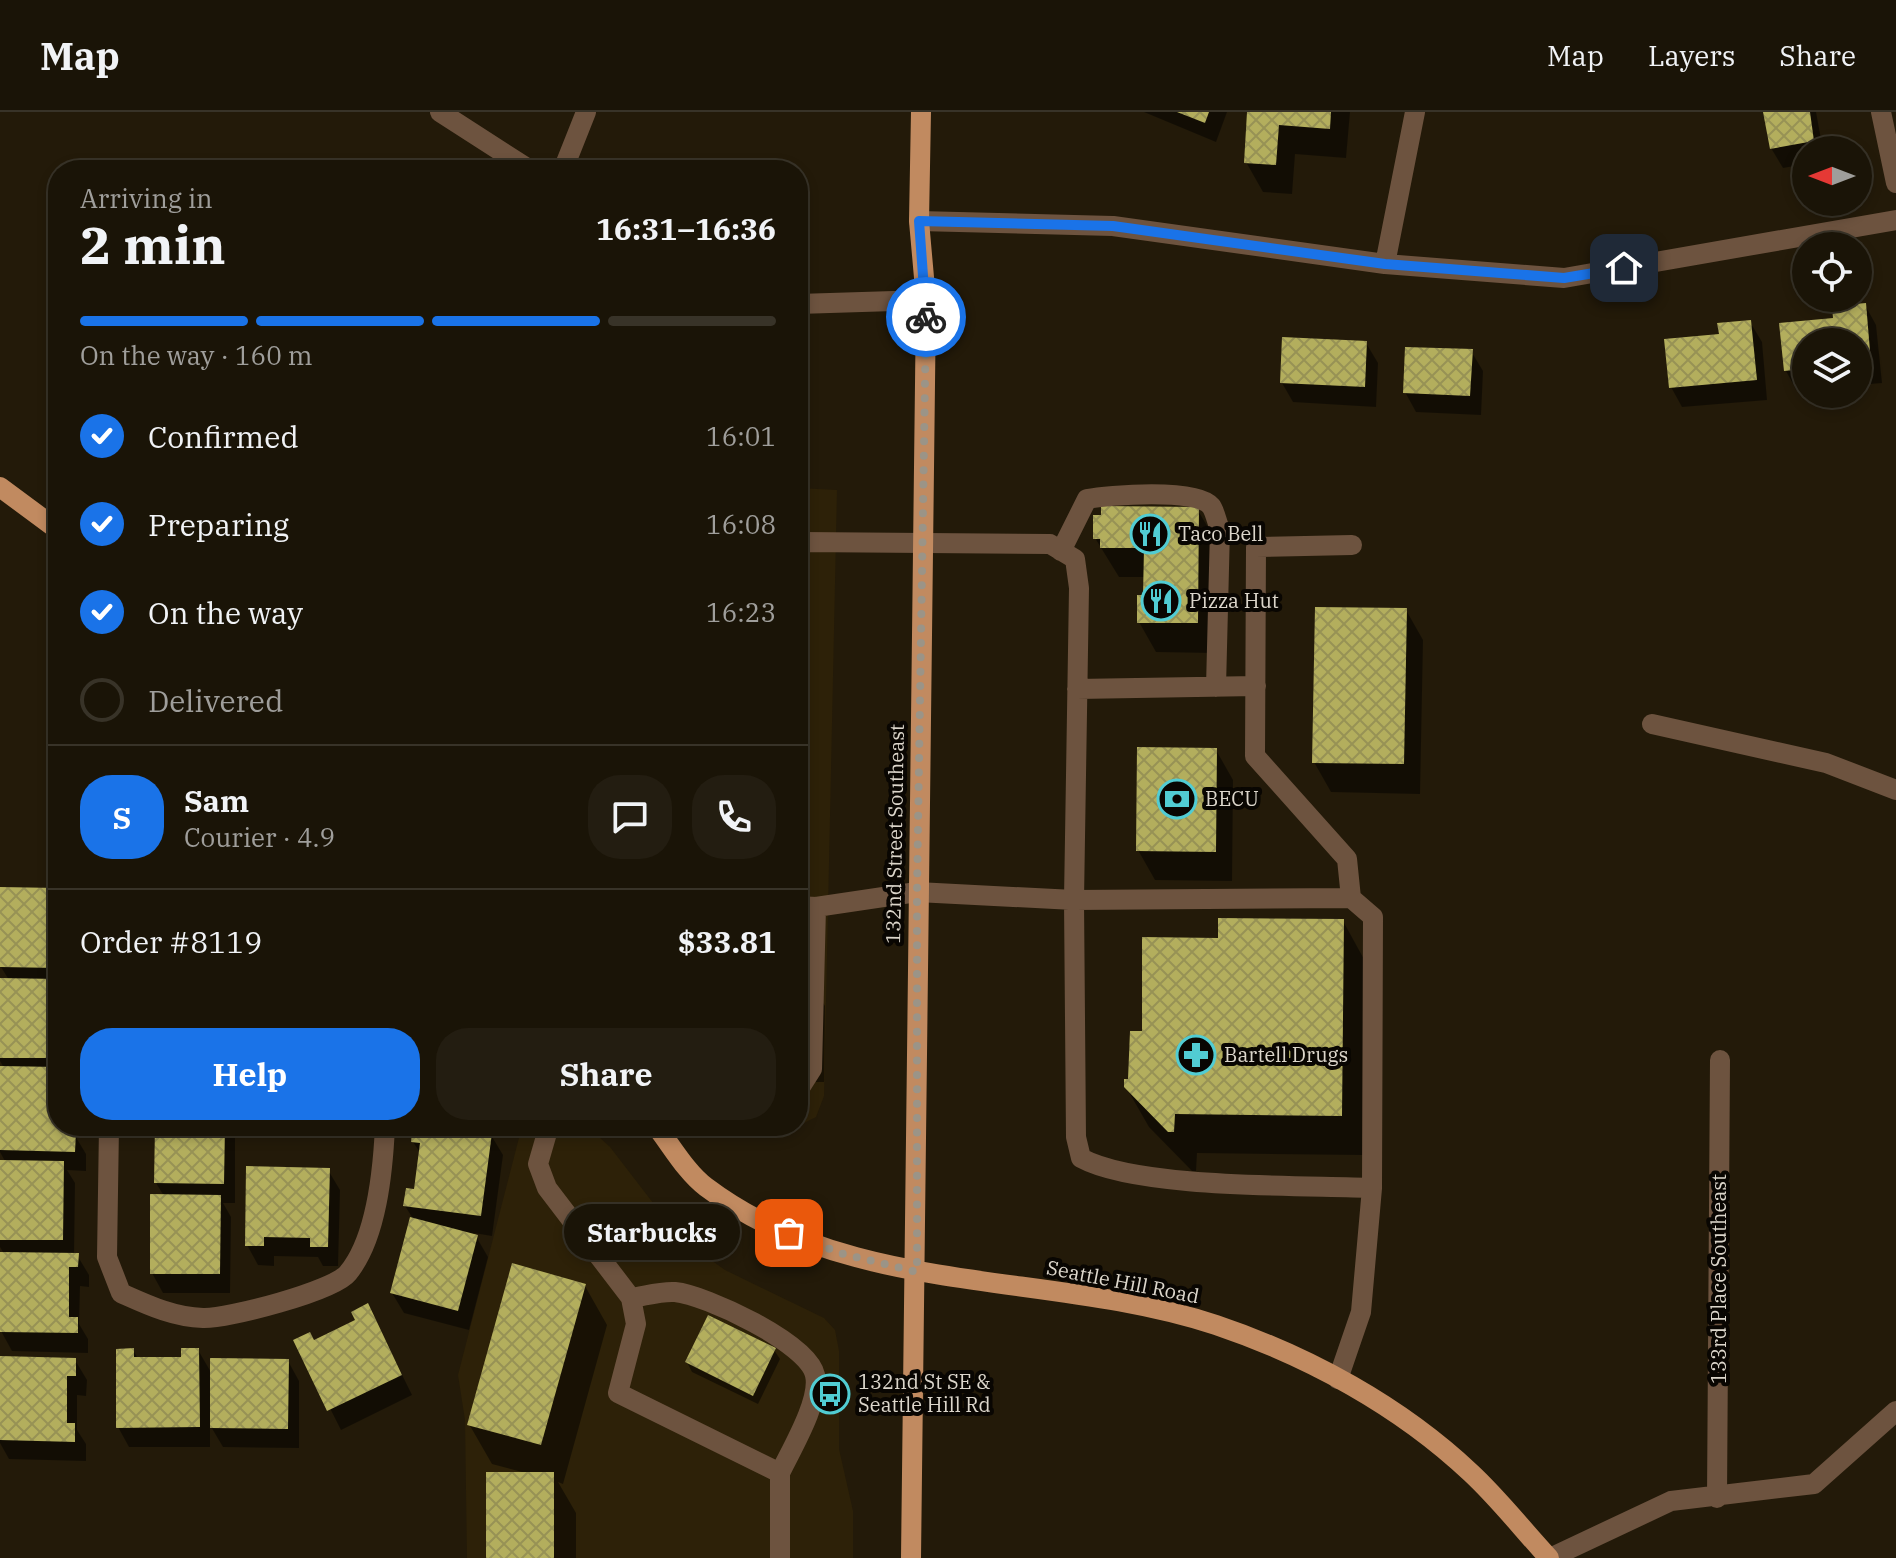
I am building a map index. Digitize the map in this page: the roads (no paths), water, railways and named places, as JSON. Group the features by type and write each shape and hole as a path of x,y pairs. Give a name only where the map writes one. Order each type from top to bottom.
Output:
{"main road":[{"name":"132nd Street Southeast","path":"911,1558 917,1272 917,892 926,300 919,221 921,112"},
{"path":"0,487 48,523"},
{"name":"Seattle Hill Road","path":"664,1136 703,1185 764,1223 840,1253 917,1272 1098,1297 1213,1324 1306,1361 1405,1420 1471,1473 1550,1558"}],"street":[{"path":"440,112 514,160"},
{"path":"567,160 586,112"},
{"path":"1385,264 1415,112"},
{"path":"1881,112 1896,183"},
{"path":"919,221 1113,226 1385,264 1564,278 1896,220"},
{"path":"808,304 926,300"},
{"path":"1061,551 1087,499 1108,495 1198,497 1211,505 1220,529 1216,687"},
{"path":"808,542 1050,544 1075,559 1079,588 1074,900 1076,1137 1081,1158 1099,1168 1168,1178 1372,1188"},
{"path":"1351,898 1347,859 1255,756 1256,547 1352,545"},
{"path":"1077,689 1256,686"},
{"path":"1652,724 1826,763 1896,790"},
{"path":"808,906 917,892 1074,900 1351,898 1373,917 1372,1188 1361,1312 1338,1379"},
{"path":"808,939 812,1069 808,1075"},
{"name":"133rd Place Southeast","path":"1717,1498 1720,1060"},
{"path":"109,1136 107,1257 121,1293 162,1312 205,1318 321,1291 347,1276 363,1251 383,1171 385,1136"},
{"path":"546,1136 538,1164 547,1188 631,1298 636,1324 618,1393 780,1473"},
{"path":"631,1298 673,1292 702,1298 804,1354 815,1373 816,1391 780,1473 780,1558"},
{"path":"1550,1558 1671,1501 1717,1498 1814,1484 1896,1411"}],"place":[{"name":"Taco Bell","path":"1150,534"},
{"name":"Pizza Hut","path":"1161,601"},
{"name":"BECU","path":"1177,799"},
{"name":"Bartell Drugs","path":"1196,1055"},
{"name":"Starbucks","path":"789,1233"},
{"name":"132nd St SE & Seattle Hill Rd","path":"830,1394"}]}
